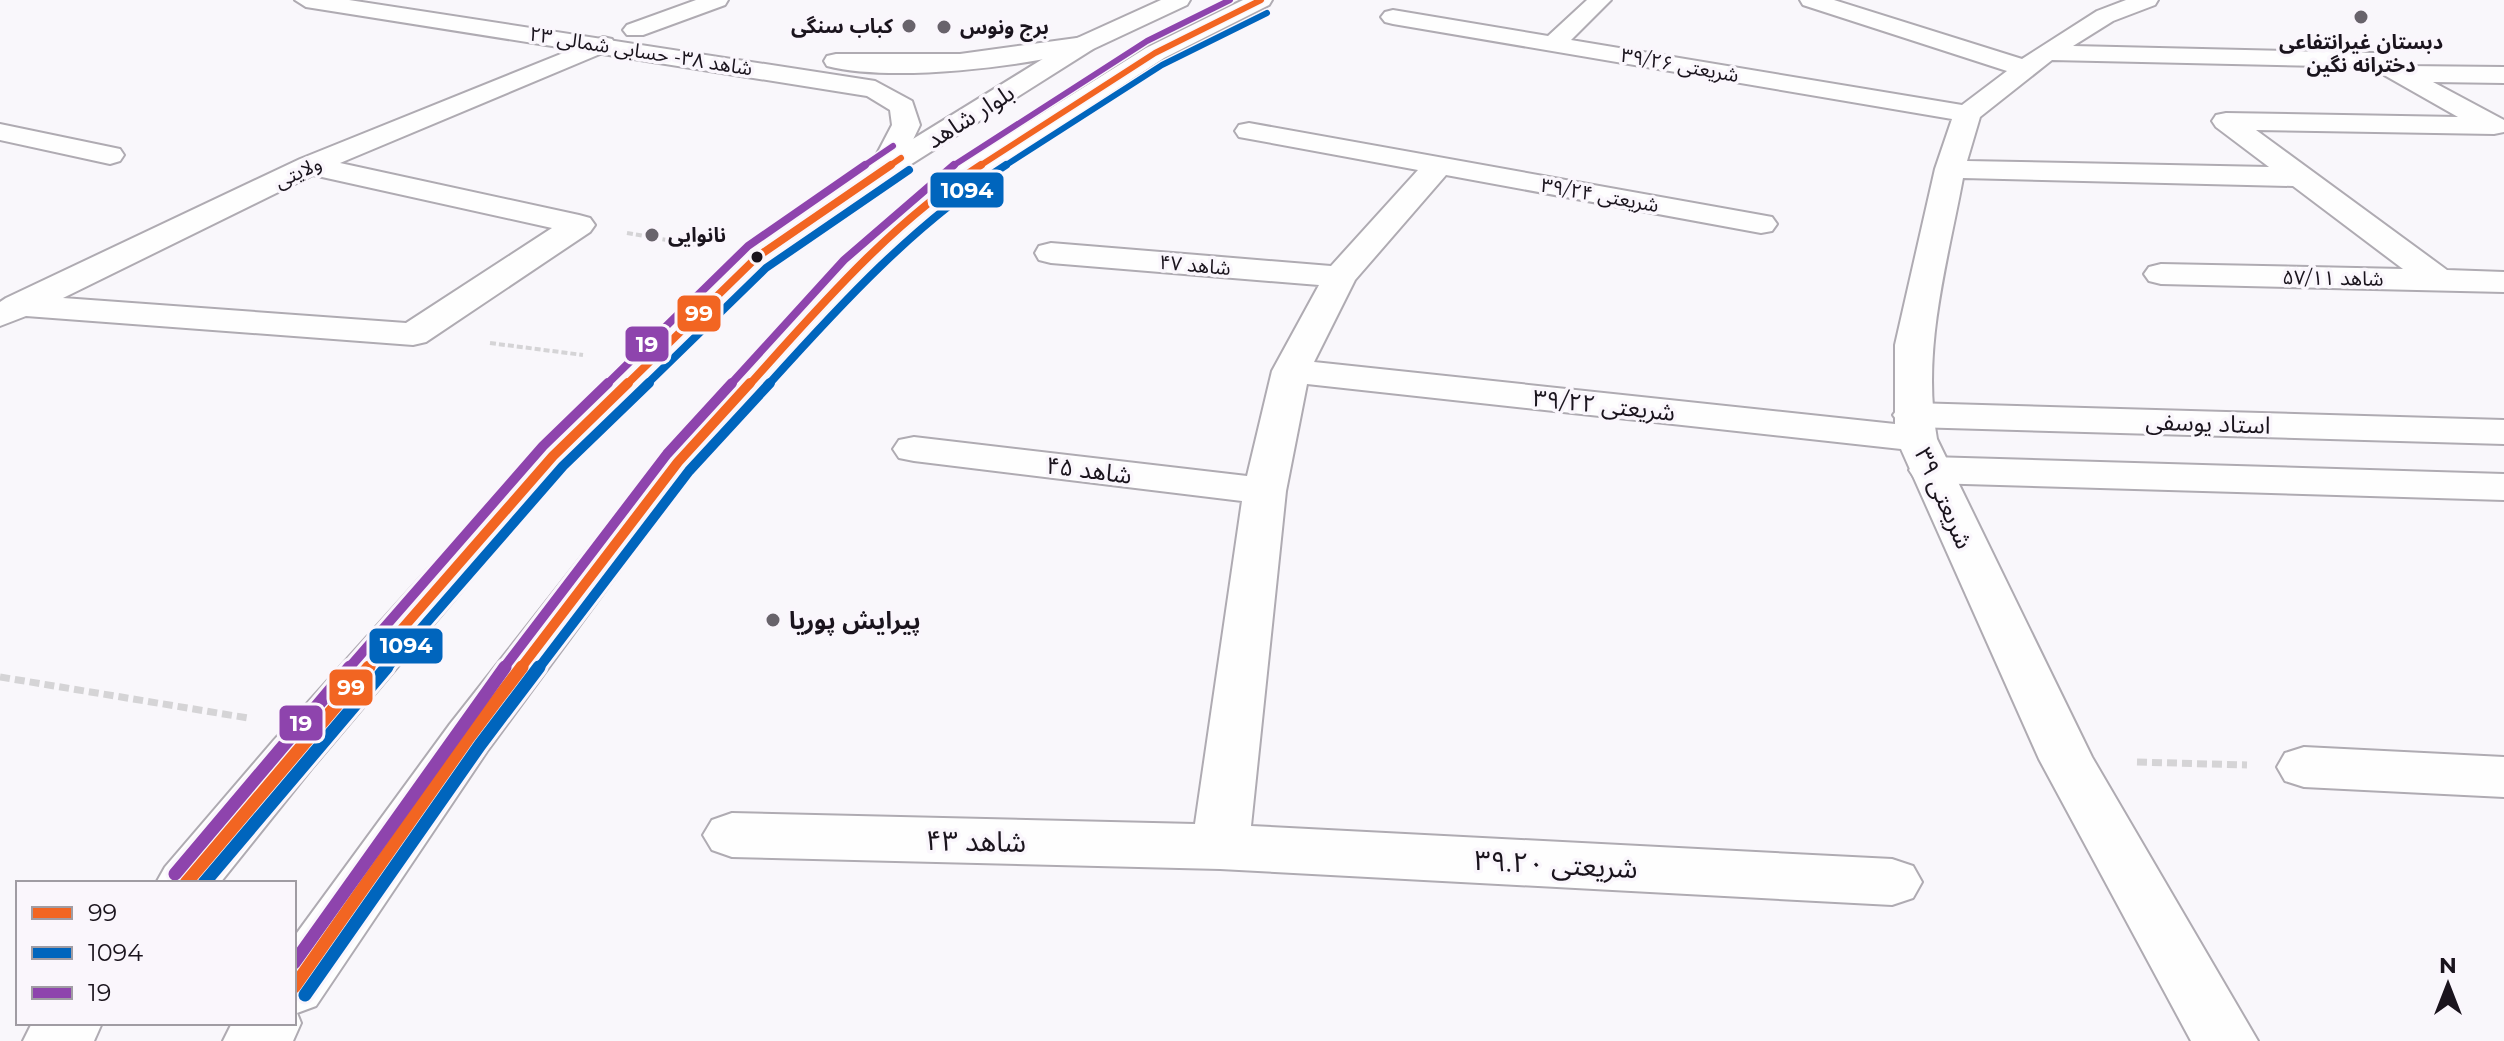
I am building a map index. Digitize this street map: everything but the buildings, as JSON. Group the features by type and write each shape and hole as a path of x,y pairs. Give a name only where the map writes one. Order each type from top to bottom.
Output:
{"street":[{"name":"شاهد ۳۸- حسابی شمالی ۲۳","path":"306,0 603,44 875,89 904,89 930,83 944,74 942,65"},
{"name":"شاهد ۳۸- حسابی شمالی ۲۳","path":"429,0 824,60 900,66 1010,59 1084,44"},
{"path":"635,30 717,0"},
{"name":"بلوار شاهد","path":"188,881 315,729 553,456 760,255 884,169 1084,44 1179,0"},
{"name":"بلوار شاهد","path":"296,984 469,737 678,462 854,269 959,179 1155,53 1261,0"},
{"path":"1553,44 1600,0"},
{"path":"1811,0 2036,60 2375,60 2499,129"},
{"path":"1967,114 2036,60 2105,16 2147,0"},
{"name":"شریعتی ۳۹/۲۶","path":"1393,17 1967,114"},
{"name":"ولایتی","path":"6,309 310,165 603,44"},
{"path":"2397,74 2504,75"},
{"path":"875,89 903,107 906,125 884,169"},
{"name":"شریعتی ۳۹","path":"1967,114 1950,169 1913,345 1920,441 2066,759 2225,1041"},
{"path":"2438,280 2226,121 2499,129"},
{"name":"شریعتی ۳۹/۲۴","path":"1249,131 1761,224"},
{"path":"4,134 110,155"},
{"path":"310,165 579,225"},
{"path":"1220,847 1265,491 1291,371 1340,277 1439,165"},
{"path":"1950,169 2302,177"},
{"path":"6,309 413,334 579,225"},
{"name":"شاهد ۴۷","path":"1051,253 1340,277"},
{"name":"شاهد ۵۷/۱۱","path":"2161,274 2504,282"},
{"name":"شریعتی ۳۹/۲۲","path":"1291,371 1920,441"},
{"name":"استاد یوسفی","path":"1920,441 2504,432"},
{"path":"1920,441 2504,487"},
{"name":"شاهد ۴۵","path":"914,449 1265,491"},
{"path":"2304,767 2504,777"},
{"name":"شاهد ۴۳","path":"732,835 1220,847"},
{"name":"شریعتی ۳۹.۲۰","path":"1220,847 1892,882"},
{"path":"56,1041 68,1025"}],"path":[{"path":"579,225 760,255"},
{"path":"413,334 649,363"},
{"path":"0,677 315,729"},
{"path":"2066,759 2304,767"}],"transit line":[{"name":"19","path":"296,960 458,729 667,454 844,260 951,167 1147,41 1230,0"},
{"name":"99","path":"296,984 469,737 678,462 854,269 959,179 1155,53 1261,0"},
{"name":"1094","path":"305,995 480,745 689,471 864,279 967,190 1162,65 1267,13"},
{"name":"19","path":"175,874 282,745 543,446 748,246 893,146"},
{"name":"99","path":"188,881 293,754 553,456 757,257 901,158"},
{"name":"1094","path":"206,881 304,763 563,466 766,268 909,170"}],"place":[{"name":"دبستان غیرانتفاعی دخترانه نگین","path":"2361,17"},
{"name":"کباب سنگی","path":"909,26"},
{"name":"برج ونوس","path":"944,27"},
{"name":"نانوایی","path":"652,235"},
{"name":"پیرایش پوریا","path":"773,620"}]}
